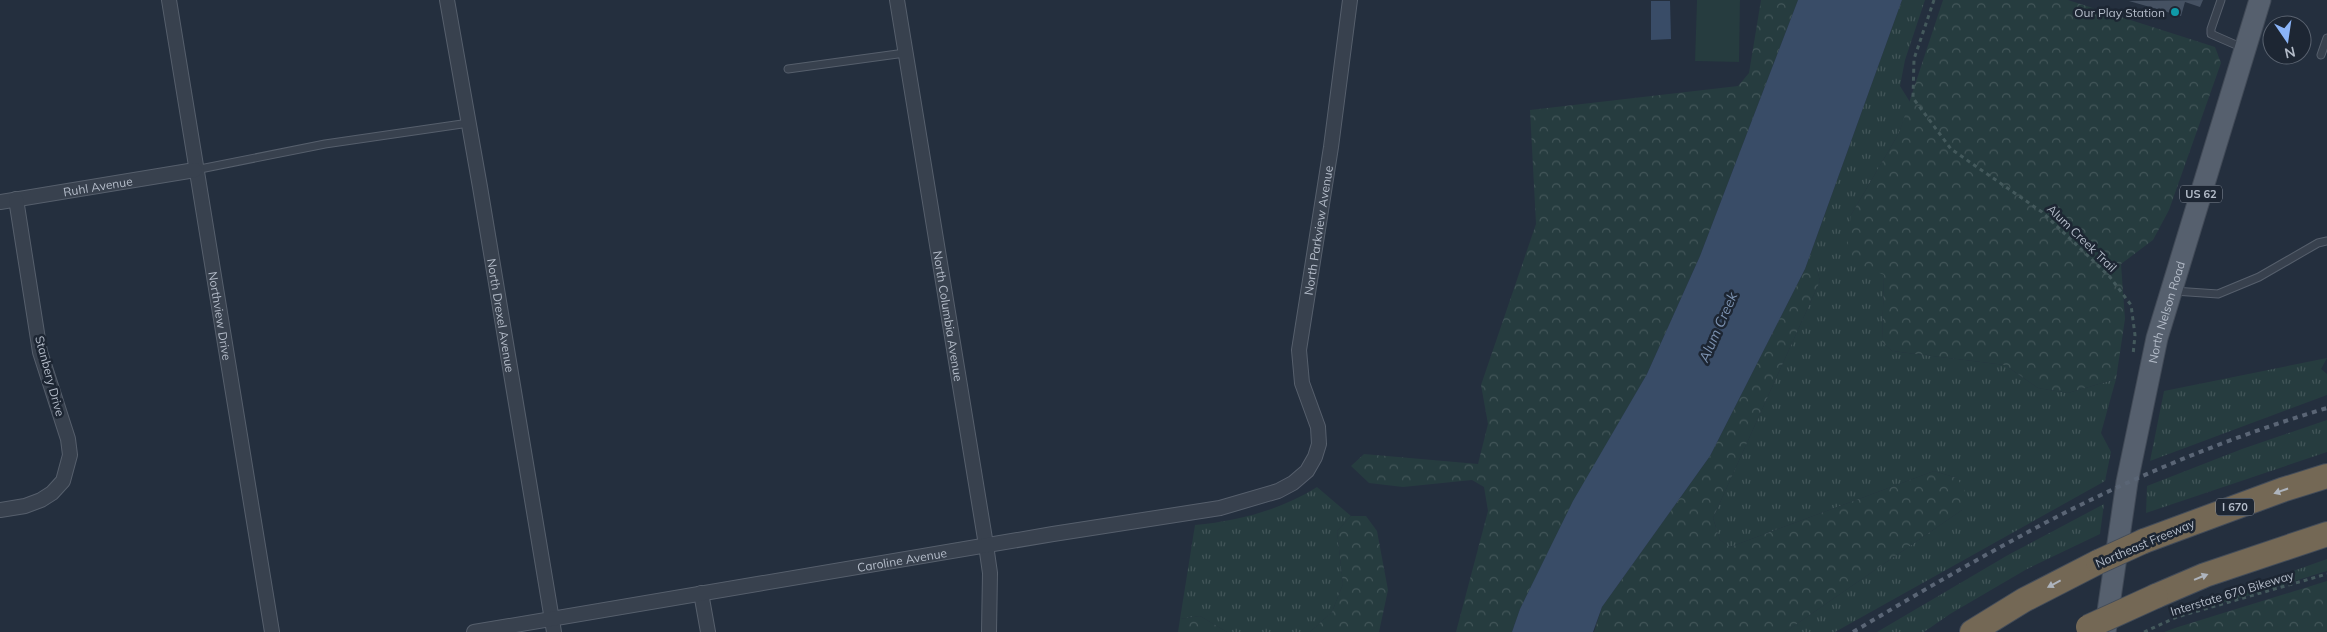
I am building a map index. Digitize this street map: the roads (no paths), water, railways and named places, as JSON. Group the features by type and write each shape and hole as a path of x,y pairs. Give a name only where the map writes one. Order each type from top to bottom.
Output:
{"highway":[{"name":"Northeast Freeway","path":"1972,632 2024,600 2144,541 2282,490 2327,476"},
{"path":"2090,630 2156,596 2205,575 2327,534"}],"main road":[{"name":"North Nelson Road","path":"2090,630 2127,482 2157,338 2260,0"}],"street":[{"name":"Northview Drive","path":"169,0 195,170 272,632"},
{"name":"North Drexel Avenue","path":"446,0 469,123 553,626"},
{"name":"North Columbia Avenue","path":"897,0 986,545 990,573 989,632"},
{"name":"North Parkview Avenue","path":"1315,457 1318,444 1318,427 1302,383 1299,350 1331,147 1350,0"},
{"name":"Ruhl Avenue","path":"0,202 195,170"},
{"name":"Stanbery Drive","path":"0,510 26,506 52,493 63,481 70,455 68,439 40,352 16,199"},
{"name":"Caroline Avenue","path":"474,632 553,626 701,593 1220,508 1278,491 1293,484 1307,470 1315,457"},
{"path":"701,593 708,632"}],"lane":[{"path":"2221,0 2211,34 2246,49"},
{"path":"2321,55 2327,38"},
{"path":"788,69 905,53"},
{"path":"195,170 325,144 469,123"},
{"path":"2171,291 2218,294 2259,277 2318,243 2327,240"}],"water":[{"name":"Alum Creek","path":"1798,0 1902,0 1805,269 1710,456 1602,607 1593,632 1512,632 1520,609 1573,501 1647,374 1700,256"},
{"path":"1651,1 1670,1 1671,39 1651,40"}],"railway":[{"path":"1853,632 1975,561 2092,499 2208,449 2327,408"}],"place":[{"name":"Our Play Station","path":"2175,12"}]}
